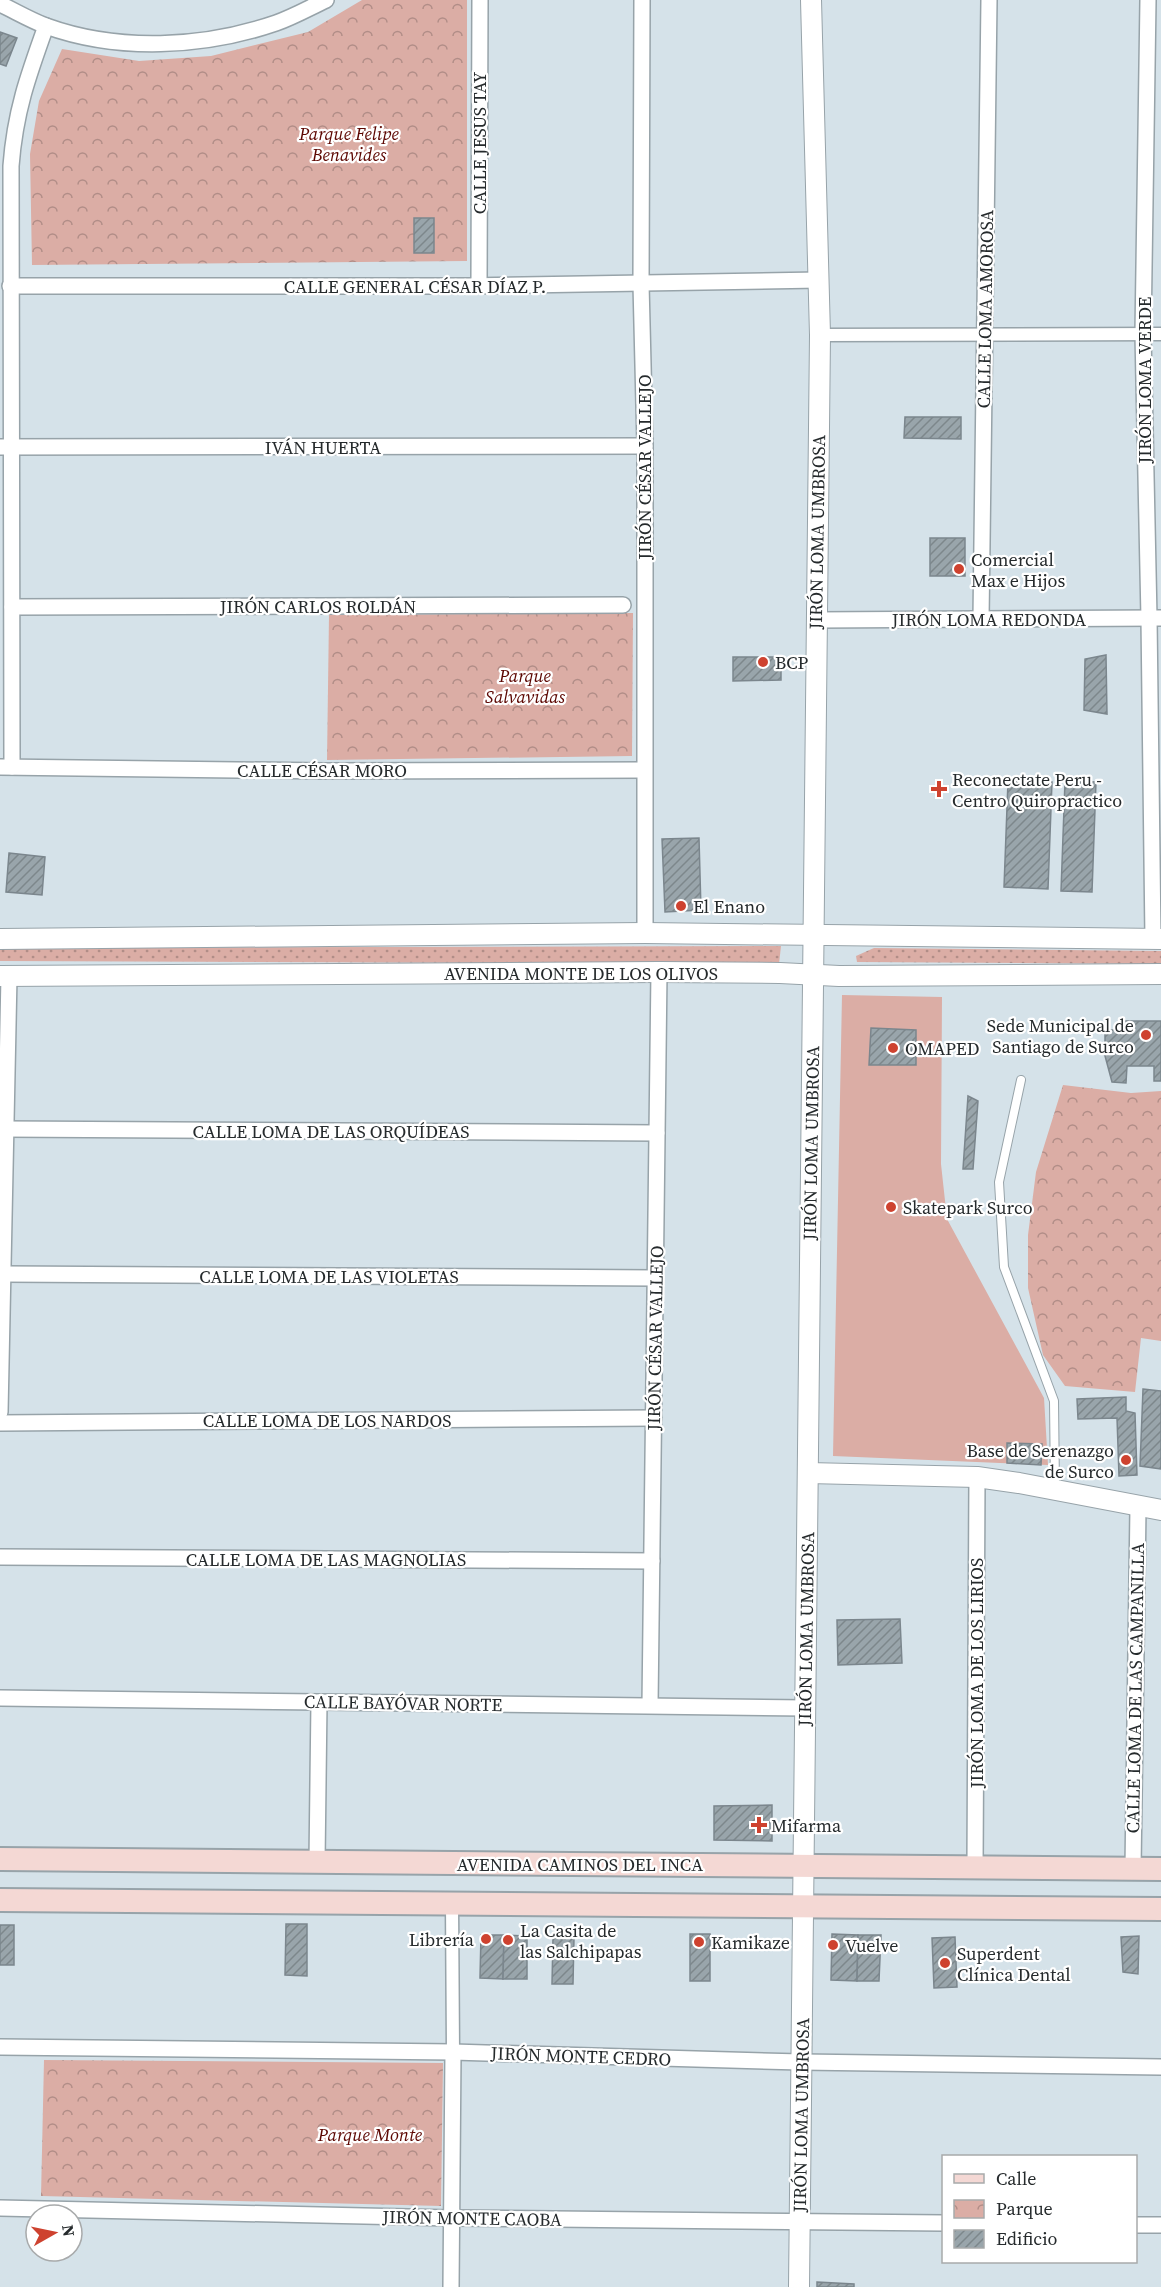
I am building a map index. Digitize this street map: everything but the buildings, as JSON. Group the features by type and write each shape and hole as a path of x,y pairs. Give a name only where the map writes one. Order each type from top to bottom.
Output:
{"main road":[{"name":"AVENIDA CAMINOS DEL INCA","path":"0,1859 1161,1869"},
{"path":"0,1900 1161,1909"}],"street":[{"path":"0,4 46,26 107,41 177,43 235,35 277,22 326,0"},
{"name":"CALLE JESUS TAY","path":"479,286 480,0"},
{"name":"JIRÓN CÉSAR VALLEJO","path":"642,0 641,284 645,446 645,933"},
{"name":"JIRÓN LOMA UMBROSA","path":"799,2287 820,335 811,0"},
{"name":"CALLE LOMA AMOROSA","path":"981,619 989,0"},
{"name":"JIRÓN LOMA VERDE","path":"1148,0 1153,128 1143,334 1155,618 1157,939"},
{"path":"6,767 12,607 6,447 14,131 24,88 46,26"},
{"name":"CALLE GENERAL CÉSAR DÍAZ P.","path":"10,286 479,286 819,280"},
{"path":"820,335 1161,334"},
{"name":"IVÁN HUERTA","path":"6,447 645,446"},
{"name":"JIRÓN CARLOS ROLDÁN","path":"12,607 623,605"},
{"name":"JIRÓN LOMA REDONDA","path":"816,620 1155,618"},
{"name":"CALLE CÉSAR MORO","path":"6,767 326,771 644,770"},
{"path":"0,939 645,933 1157,939"},
{"name":"JIRÓN CÉSAR VALLEJO","path":"650,1705 659,972"},
{"name":"AVENIDA MONTE DE LOS OLIVOS","path":"4,976 659,972 839,976 1161,974"},
{"path":"0,1412 4,1274 4,976"},
{"name":"CALLE LOMA DE LAS ORQUÍDEAS","path":"4,1129 657,1133"},
{"name":"CALLE LOMA DE LAS VIOLETAS","path":"4,1274 655,1278"},
{"name":"CALLE LOMA DE LOS NARDOS","path":"0,1423 654,1418"},
{"path":"808,1473 976,1477 1019,1482 1161,1510"},
{"name":"JIRÓN LOMA DE LOS LIRIOS","path":"975,1868 976,1477"},
{"name":"CALLE LOMA DE LAS CAMPANILLA","path":"1133,1869 1138,1507"},
{"name":"CALLE LOMA DE LAS MAGNOLIAS","path":"0,1557 652,1561"},
{"name":"CALLE BAYÓVAR NORTE","path":"0,1698 806,1708"},
{"path":"317,1862 319,1702"},
{"path":"451,2287 452,1904"},
{"name":"JIRÓN MONTE CEDRO","path":"0,2047 453,2052 801,2062 1161,2067"},
{"name":"JIRÓN MONTE CAOBA","path":"0,2208 452,2218 942,2223"},
{"path":"1137,2224 1161,2225"}],"lane":[{"path":"1021,1080 999,1182 1004,1267 1054,1401 1055,1490"}],"green space":[{"name":"Parque Felipe Benavides","path":"362,0 467,0 467,261 32,265 30,154 39,101 62,49 139,61 211,56 308,32"},
{"name":"Parque Salvavidas","path":"633,613 632,756 327,760 329,615"},
{"path":"781,946 779,964 0,961 0,948"},
{"path":"874,948 1161,951 1161,964 857,962 856,956"},
{"path":"842,995 942,997 941,1164 947,1219 1044,1398 1048,1465 833,1456"},
{"path":"1063,1085 1131,1093 1161,1091 1161,1341 1141,1338 1135,1392 1065,1386 1043,1355 1028,1288 1028,1235 1036,1172"},
{"name":"Parque Monte","path":"44,2060 443,2063 441,2206 41,2196"}],"place":[{"name":"Comercial Max e Hijos","path":"959,569"},
{"name":"BCP","path":"763,662"},
{"name":"Reconectate Peru - Centro Quiropractico","path":"939,789"},
{"name":"El Enano","path":"681,906"},
{"name":"Sede Municipal de Santiago de Surco","path":"1146,1035"},
{"name":"OMAPED","path":"893,1048"},
{"name":"Skatepark Surco","path":"891,1207"},
{"name":"Base de Serenazgo de Surco","path":"1126,1460"},
{"name":"Mifarma","path":"759,1825"},
{"name":"Librería","path":"486,1939"},
{"name":"La Casita de las Salchipapas","path":"508,1940"},
{"name":"Kamikaze","path":"699,1942"},
{"name":"Vuelve","path":"833,1945"},
{"name":"Superdent Clínica Dental","path":"945,1963"}]}
